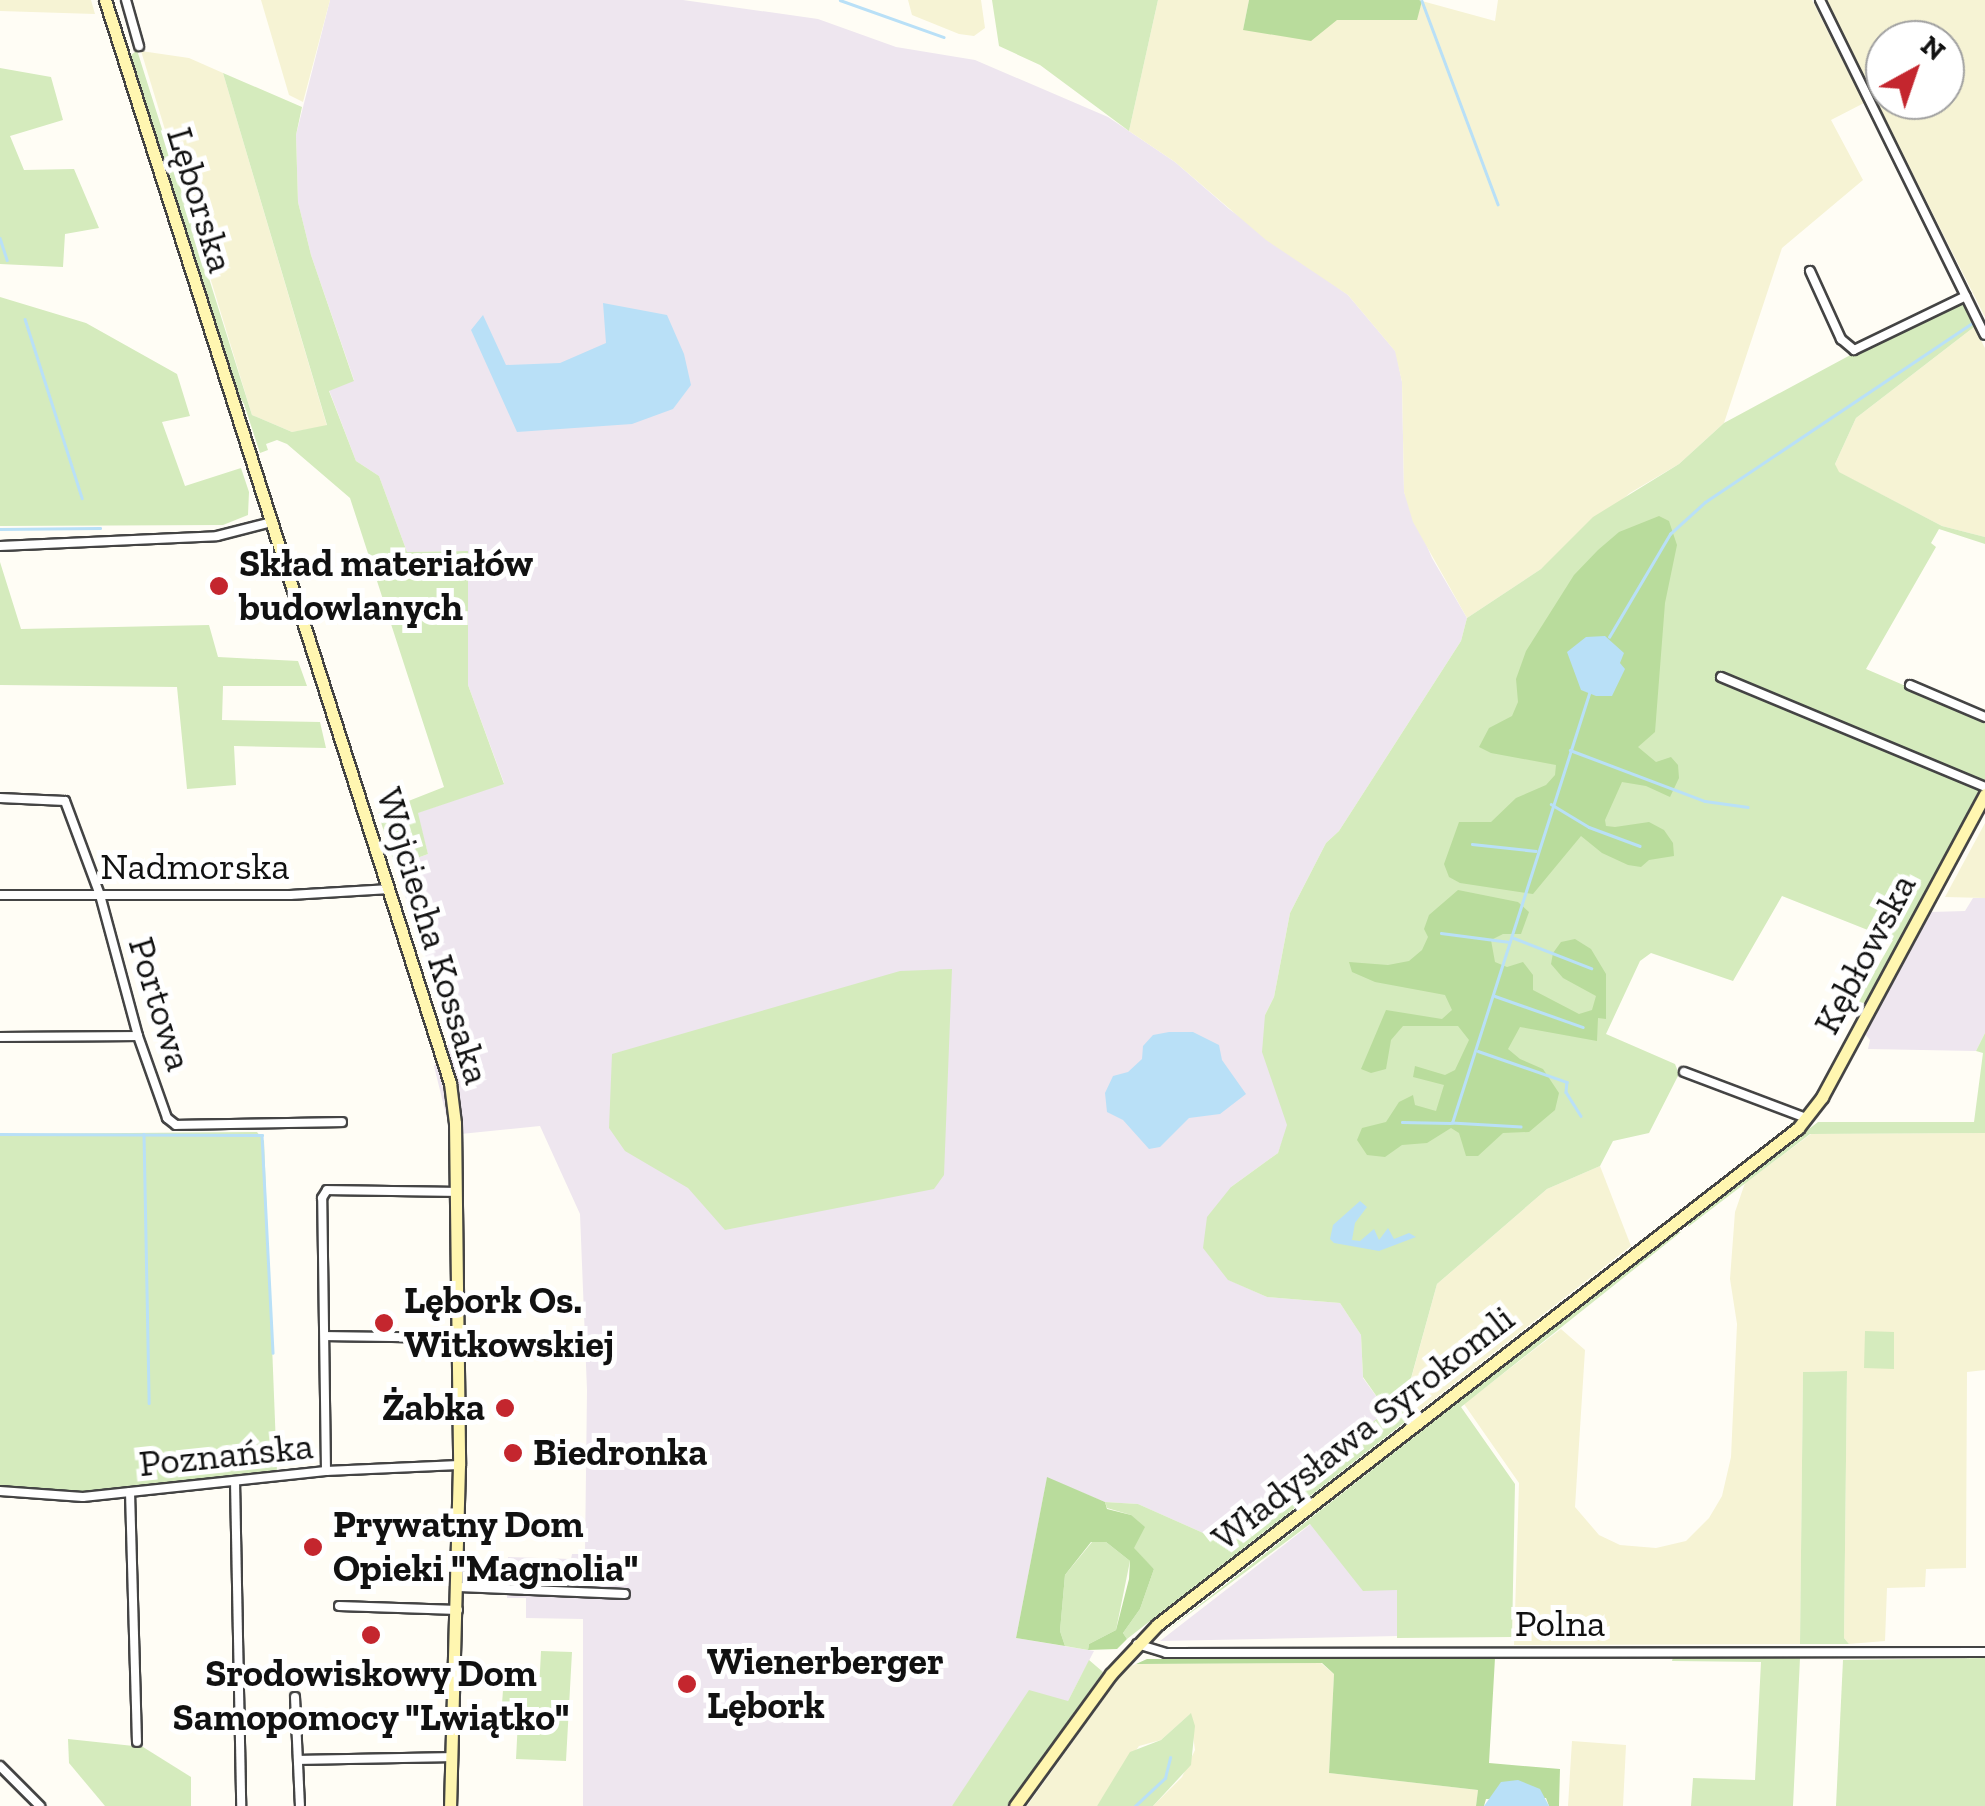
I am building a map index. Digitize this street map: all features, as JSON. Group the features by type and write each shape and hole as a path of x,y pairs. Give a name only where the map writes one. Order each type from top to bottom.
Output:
{"main road":[{"name":"Lęborska","path":"105,0 236,419"},
{"name":"Wojciecha Kossaka","path":"236,419 450,1082 457,1192 459,1465 450,1806"},
{"name":"Kębłowska","path":"1788,1137 1807,1118 1985,790"},
{"name":"Władysława Syrokomli","path":"1015,1806 1138,1644 1788,1137"}],"street":[{"path":"126,0 139,46"},
{"path":"1820,0 1985,334"},
{"path":"1810,271 1841,339 1854,350 1966,296"},
{"path":"0,546 217,536 272,522"},
{"name":"Kębłowska","path":"1722,677 1985,790"},
{"path":"1910,685 1985,718"},
{"name":"Portowa","path":"0,798 65,800 100,895 138,1036 167,1118 176,1124 342,1122"},
{"name":"Nadmorska","path":"0,895 290,895 390,889"},
{"path":"0,1037 138,1036"},
{"path":"1684,1072 1807,1118"},
{"path":"326,1471 322,1198 327,1190 457,1192"},
{"path":"326,1336 457,1338"},
{"name":"Poznańska","path":"0,1491 55,1498 326,1471 459,1465"},
{"path":"234,1481 241,1806"},
{"path":"130,1492 137,1742"},
{"path":"458,1587 624,1594"},
{"path":"339,1606 458,1610"},
{"name":"Polna","path":"1138,1644 1166,1653 1985,1652"},
{"path":"295,1697 300,1806"},
{"path":"300,1760 452,1757"},
{"path":"0,1766 40,1806"}],"shaded area":[{"path":"0,0 91,0 95,14 0,11"},
{"path":"261,0 330,0 303,102 289,95"},
{"path":"330,0 683,0 818,19 896,47 975,60 1108,117 1175,162 1229,209 1348,295 1396,352 1402,382 1404,492 1432,558 1467,618 1461,641 1339,831 1326,843 1290,913 1274,997 1265,1015 1288,1125 1278,1153 1231,1187 1229,1280 1267,1297 1340,1303 1361,1335 1363,1378 1387,1411 1219,1540 1138,1504 1105,1502 1047,1478 1016,1638 1094,1651 1068,1701 970,1783 952,1806 583,1806 583,1619 526,1618 526,1598 507,1598 508,1557 571,1559 572,1554 585,1554 587,1390 580,1214 540,1126 451,1135 434,1066 453,1038 395,866 428,854 417,813 504,783 468,685 468,551 407,552 379,476 356,461 329,390 354,380 311,255 298,202 296,135"},
{"path":"908,0 981,0 985,28 974,36 959,34 912,15"},
{"path":"1158,0 1249,0 1243,30 1337,20 1416,20 1422,1 1495,21 1498,0 1812,0 1864,103 1831,120 1863,180 1782,248 1724,423 1679,464 1630,493 1541,569 1467,618 1413,522 1404,492 1402,382 1395,351 1348,295 1266,240 1175,162 1129,131"},
{"path":"1826,0 1985,0 1985,317 1886,120 1965,120 1965,20 1865,20 1865,78"},
{"path":"141,51 189,58 223,73 327,426 292,432 252,415"},
{"path":"1974,327 1985,348 1985,537 1942,526 1838,472 1835,464 1856,418"},
{"path":"1985,823 1985,898 1945,897"},
{"path":"1973,898 1985,898 1985,1033 1976,1051 1868,1049 1870,1040 1864,1033 1931,912 1965,911"},
{"path":"1985,1133 1985,1370 1967,1372 1966,1568 1926,1569 1925,1587 1887,1588 1885,1641 1849,1644 1844,1638 1847,1371 1803,1372 1800,1644 1514,1645 1519,1483 1464,1404 1561,1329 1585,1350 1575,1507 1599,1535 1620,1545 1656,1548 1686,1541 1709,1518 1722,1496 1731,1457 1737,1324 1730,1279 1735,1212 1745,1183 1811,1134"},
{"path":"1600,1166 1631,1246 1414,1415 1405,1401 1437,1284 1547,1189"},
{"path":"1311,1524 1363,1590 1397,1589 1397,1636 1160,1641"},
{"path":"1321,1663 1334,1674 1329,1773 1478,1790 1476,1806 1153,1806 1182,1777 1195,1750 1190,1714 1161,1740 1139,1746 1097,1806 1027,1806 1126,1668 1136,1664"},
{"path":"1572,1741 1626,1745 1623,1806 1568,1806"}],"green space":[{"path":"992,0 1158,0 1129,131 1040,65 999,46"},
{"path":"1249,0 1422,1 1417,20 1337,20 1311,41 1243,30"},
{"path":"137,50 252,415 292,432 327,425 223,73 302,107 296,135 298,202 311,255 354,381 329,391 356,461 379,476 407,552 468,551 468,685 504,784 418,813 428,854 395,866 378,813 444,787 350,498 287,444 277,440 266,444 268,450 260,453 244,404 233,387 151,118 128,58"},
{"path":"0,68 51,77 63,120 10,136 24,170 74,169 99,228 65,234 63,267 0,264"},
{"path":"1960,296 1974,327 1856,418 1835,464 1839,472 1942,526 1985,537 1985,544 1939,529 1931,543 1936,547 1866,669 1985,720 1985,779 1866,1004 1857,1002 1893,940 1782,896 1733,981 1651,953 1640,961 1606,1034 1675,1064 1679,1074 1649,1133 1613,1141 1600,1166 1547,1189 1437,1284 1405,1400 1414,1415 1127,1639 1123,1633 1140,1609 1154,1569 1133,1548 1131,1515 1107,1508 1105,1502 1138,1504 1219,1540 1387,1411 1363,1377 1361,1335 1340,1303 1267,1297 1228,1280 1203,1248 1207,1217 1231,1187 1278,1153 1287,1125 1262,1052 1265,1015 1274,997 1290,913 1326,843 1339,831 1461,641 1467,618 1541,569 1593,517 1679,464 1724,423"},
{"path":"0,297 86,323 177,374 190,416 162,422 185,486 241,468 249,492 248,515 223,525 0,526"},
{"path":"1659,516 1669,521 1677,545 1665,603 1655,732 1638,747 1656,762 1671,757 1678,765 1679,778 1670,797 1646,786 1622,782 1605,820 1606,826 1615,827 1649,822 1664,830 1673,843 1674,856 1649,860 1641,867 1628,865 1602,853 1581,836 1533,894 1460,883 1449,877 1444,864 1459,822 1491,822 1516,798 1546,785 1555,775 1556,765 1491,753 1479,747 1489,728 1512,716 1518,702 1516,679 1526,651 1574,575 1598,550 1619,532"},
{"path":"0,562 21,629 209,625 218,657 298,661 307,686 223,686 222,720 320,722 326,748 234,746 236,785 187,789 177,687 0,685"},
{"path":"1458,890 1518,902 1529,912 1521,934 1503,934 1491,940 1495,962 1507,967 1523,962 1533,975 1533,990 1579,1014 1592,1010 1596,996 1563,978 1551,964 1553,953 1561,942 1575,939 1591,949 1606,974 1606,1019 1598,1018 1597,1041 1520,1027 1508,1049 1543,1069 1559,1093 1555,1110 1529,1132 1503,1133 1478,1156 1466,1156 1459,1133 1451,1128 1427,1143 1402,1145 1385,1157 1367,1155 1357,1140 1362,1128 1386,1122 1399,1102 1413,1095 1415,1105 1436,1111 1444,1085 1413,1077 1415,1066 1445,1075 1455,1070 1469,1040 1458,1026 1403,1026 1391,1040 1386,1069 1371,1073 1361,1069 1386,1010 1442,1019 1452,1010 1445,995 1375,982 1352,972 1349,962 1388,965 1409,961 1422,950 1428,937 1424,929 1429,915"},
{"path":"952,969 944,1175 934,1189 725,1230 688,1188 625,1151 609,1128 612,1054 900,971"},
{"path":"1985,1033 1985,1133 1810,1134 1688,1227 1689,1221 1818,1122 1974,1122 1983,1053 1976,1051"},
{"path":"257,1132 264,1141 277,1472 81,1492 0,1487 0,1134"},
{"path":"1676,1232 1681,1232 1461,1407 1515,1484 1512,1637 1397,1638 1397,1590 1363,1591 1310,1524 1161,1635"},
{"path":"1865,1331 1894,1332 1894,1369 1864,1368"},
{"path":"1847,1371 1844,1638 1849,1644 1800,1644 1803,1372"},
{"path":"1047,1477 1105,1502 1107,1509 1131,1515 1145,1527 1134,1548 1154,1569 1140,1609 1123,1633 1127,1639 1117,1649 1088,1650 1089,1644 1116,1630 1129,1579 1130,1561 1106,1542 1091,1542 1065,1575 1060,1631 1065,1646 1016,1638"},
{"path":"1092,1542 1106,1542 1130,1561 1116,1630 1089,1644 1088,1650 1065,1646 1060,1631 1065,1575"},
{"path":"541,1651 572,1652 566,1761 516,1759 518,1720 501,1718 503,1690 539,1691"},
{"path":"1673,1657 1800,1658 1793,1806 1691,1806 1693,1778 1755,1780 1761,1662 1672,1661"},
{"path":"1495,1658 1489,1763 1560,1769 1559,1806 1549,1806 1546,1798 1486,1799 1484,1806 1476,1806 1478,1790 1329,1773 1334,1674 1322,1663 1136,1664 1147,1659"},
{"path":"1985,1658 1985,1806 1836,1806 1843,1660"},
{"path":"1089,1660 1103,1672 1007,1806 952,1806 1029,1690 1068,1701"},
{"path":"1191,1713 1195,1726 1191,1765 1153,1806 1097,1806 1130,1752 1161,1740"},
{"path":"68,1739 143,1747 191,1777 191,1806 105,1806 69,1763"}],"water":[{"path":"603,303 667,315 684,354 691,385 673,409 632,424 517,432 471,330 483,315 506,365 560,363 606,343"},
{"path":"1605,636 1624,653 1620,663 1625,669 1612,696 1596,696 1581,690 1567,652 1586,637"},
{"path":"1193,1032 1219,1045 1222,1060 1246,1094 1220,1114 1189,1118 1160,1147 1149,1149 1123,1120 1107,1112 1105,1093 1113,1076 1128,1072 1142,1059 1143,1046 1153,1035"},
{"path":"1360,1201 1367,1207 1355,1223 1352,1240 1360,1241 1374,1229 1379,1240 1388,1228 1394,1239 1409,1233 1416,1237 1379,1251 1334,1243 1330,1239 1333,1225"},
{"path":"1518,1780 1540,1789 1549,1806 1484,1806 1501,1782"}],"waterway":[{"path":"840,0 944,37"},
{"path":"1422,1 1498,204"},
{"path":"0,238 7,260"},
{"path":"25,319 82,498"},
{"path":"1609,637 1670,534 1705,502 1972,323"},
{"path":"0,529 100,528"},
{"path":"1521,1127 1452,1123 1589,693"},
{"path":"1570,750 1705,801 1748,807"},
{"path":"1551,804 1589,827 1640,846"},
{"path":"1472,844 1536,851"},
{"path":"1441,933 1509,942"},
{"path":"1514,938 1591,968"},
{"path":"1495,996 1583,1027"},
{"path":"1478,1051 1567,1082 1566,1092 1581,1116"},
{"path":"1402,1122 1450,1123"},
{"path":"0,1134 262,1135 273,1353"},
{"path":"144,1134 149,1403"},
{"path":"1135,1806 1165,1778 1170,1758"}],"place":[{"name":"Skład materiałów budowlanych","path":"219,586"},
{"name":"Lębork Os. Witkowskiej","path":"384,1323"},
{"name":"Żabka","path":"505,1408"},
{"name":"Biedronka","path":"513,1453"},
{"name":"Prywatny Dom Opieki \"Magnolia\"","path":"313,1547"},
{"name":"Srodowiskowy Dom Samopomocy \"Lwiątko\"","path":"371,1635"},
{"name":"Wienerberger Lębork","path":"687,1684"}]}
